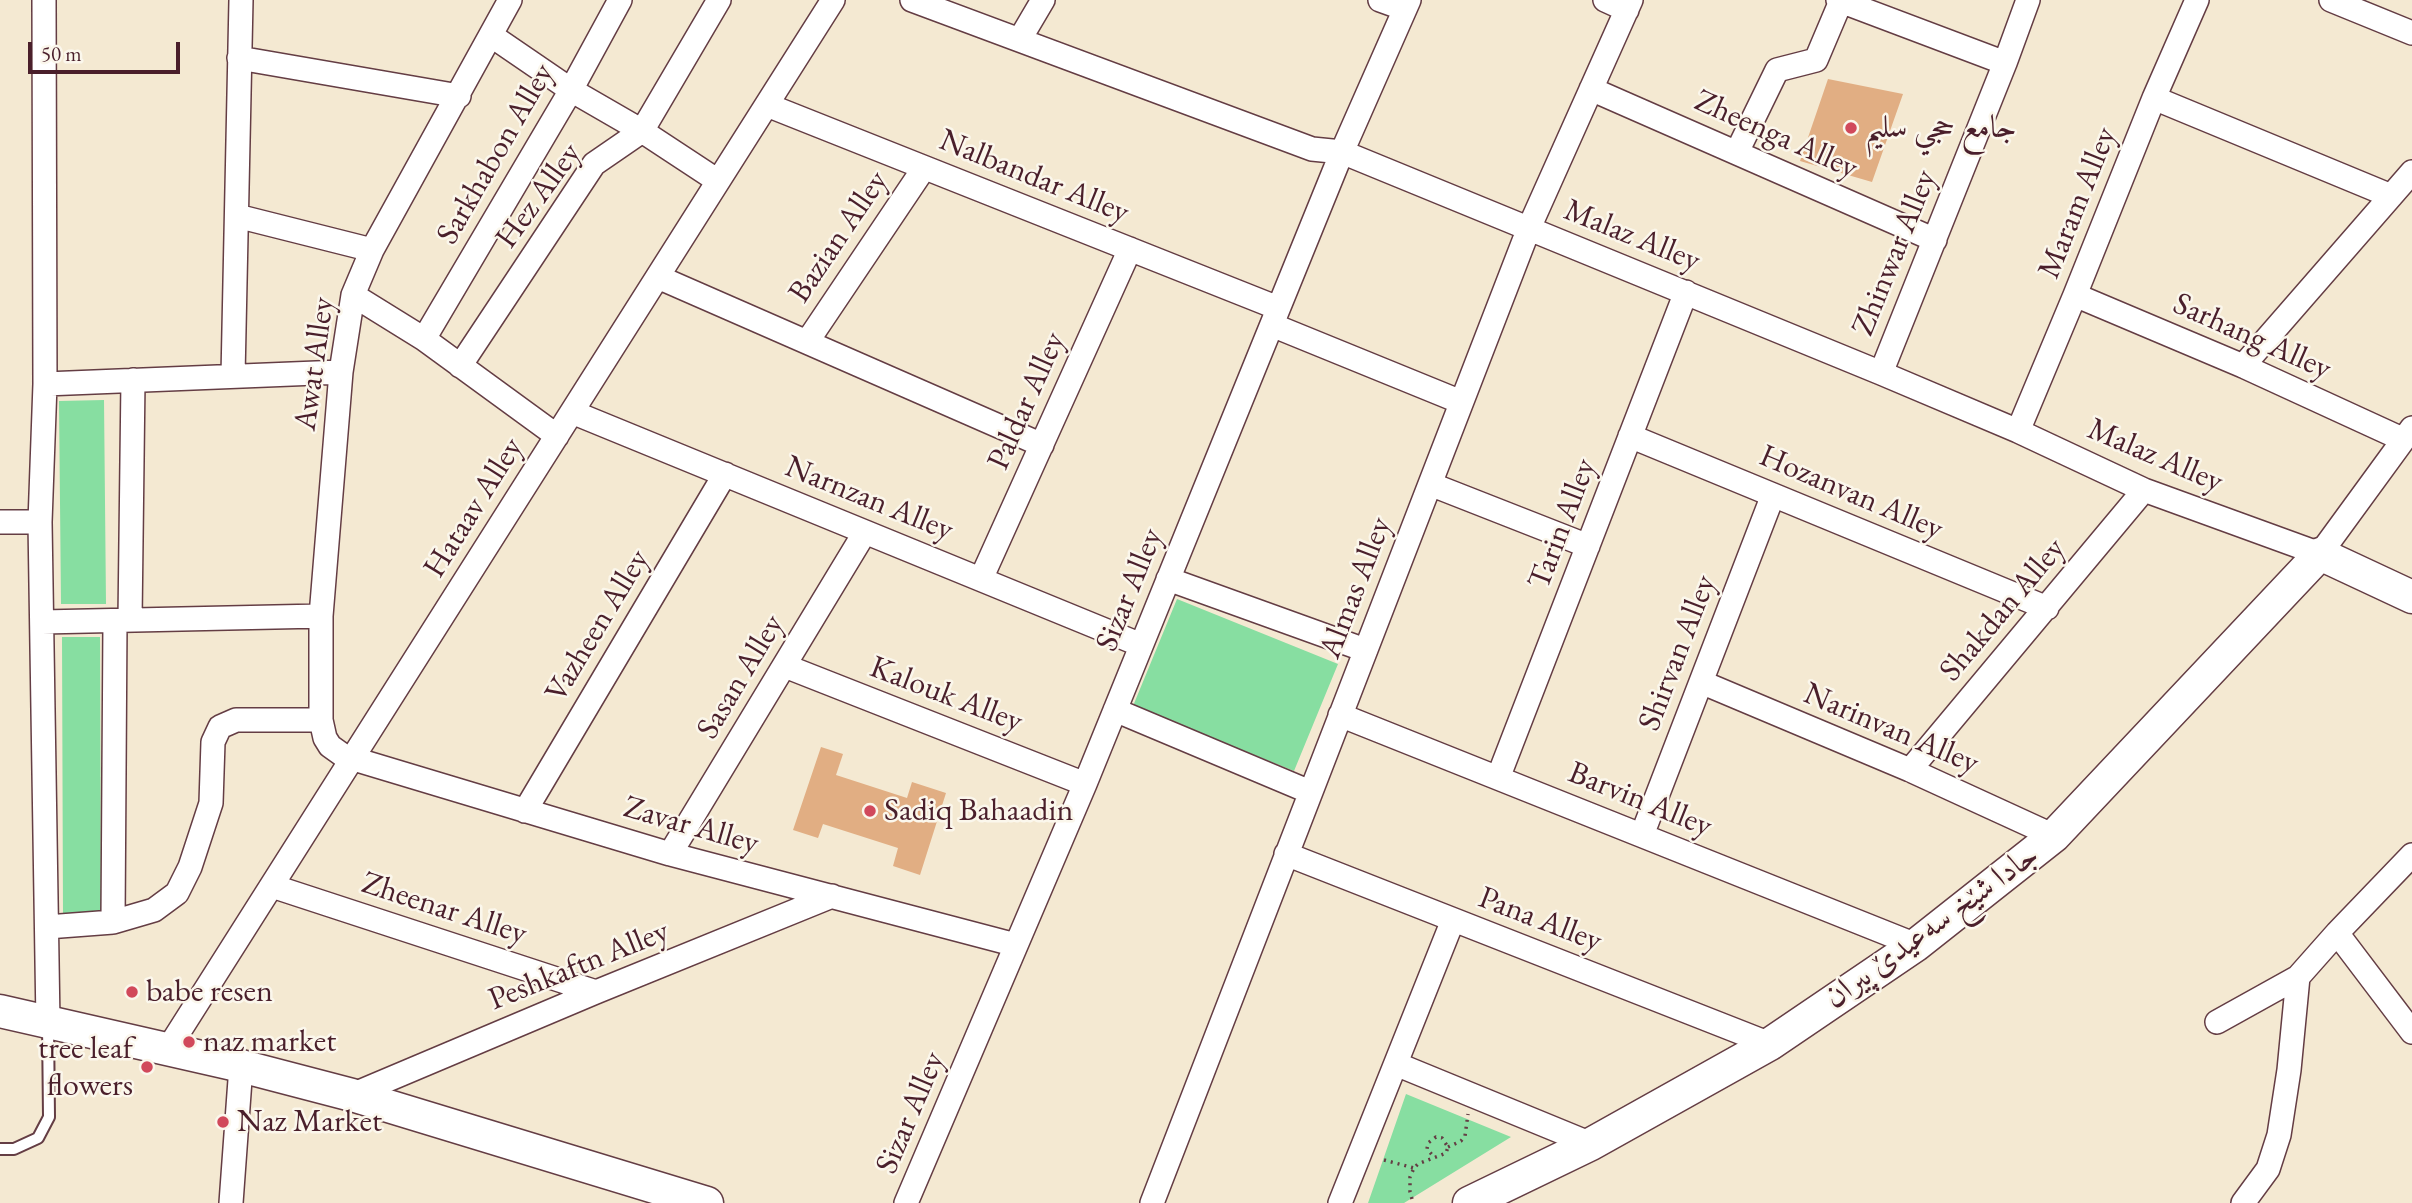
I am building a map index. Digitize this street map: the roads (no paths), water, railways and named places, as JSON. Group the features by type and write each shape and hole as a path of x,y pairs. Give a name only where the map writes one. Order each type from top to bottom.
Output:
{"street":[{"path":"44,0 45,384 40,522 48,1023"},
{"path":"233,376 241,0"},
{"name":"Awat Alley","path":"352,758 330,746 322,730 321,616 341,372 353,295 372,250 510,0"},
{"name":"Sarkhabon Alley","path":"424,339 621,0"},
{"name":"Hez Alley","path":"460,366 594,164 642,131 719,0"},
{"name":"Hataav Alley","path":"168,1049 833,0"},
{"name":"Malaz Alley","path":"912,0 1312,149 1342,152 1881,373 2018,431 2144,490 2320,554"},
{"path":"1020,39 1043,0"},
{"path":"1380,0 1407,5"},
{"path":"1605,0 1629,5"},
{"name":"Zhinwar Alley","path":"1881,373 2028,0"},
{"name":"Maram Alley","path":"2018,431 2154,98 2197,0"},
{"path":"2331,0 2412,33"},
{"path":"1737,152 1777,71 1816,60 1840,1 2005,63"},
{"name":"Sizar Alley","path":"906,1203 1085,784 1342,152 1407,5"},
{"name":"Almas Alley","path":"1152,1203 1529,228 1629,5"},
{"path":"492,36 571,90 642,131 718,181"},
{"path":"239,58 459,96"},
{"name":"Zheenga Alley","path":"1591,89 1935,240"},
{"path":"2154,98 2390,196"},
{"name":"Nalbandar Alley","path":"767,105 1130,249 1461,402"},
{"name":"Bazian Alley","path":"807,342 924,168"},
{"path":"2243,366 2412,172"},
{"path":"237,216 372,250"},
{"name":"Paldar Alley","path":"981,579 1130,249"},
{"path":"658,277 1042,445"},
{"name":"Tarin Alley","path":"1498,778 1686,292"},
{"path":"353,295 424,339 557,436"},
{"name":"Sarhang Alley","path":"2075,295 2407,433"},
{"path":"45,384 341,372"},
{"path":"113,922 133,380"},
{"name":"Narnzan Alley","path":"572,412 1141,645"},
{"path":"2407,433 2320,554 2412,597"},
{"name":"Hozanvan Alley","path":"1630,436 2047,608"},
{"name":"Vazheen Alley","path":"525,811 724,474"},
{"path":"1430,484 1588,547"},
{"name":"Shakdan Alley","path":"1910,770 2144,490"},
{"name":"Shirvan Alley","path":"1642,835 1773,495"},
{"path":"0,522 40,522"},
{"name":"Sasan Alley","path":"670,854 865,532"},
{"name":"جادا شێخ سەعیدێ پیران","path":"1469,1203 1591,1144 1770,1044 1916,945 2054,836 2320,554"},
{"path":"1168,579 1365,650"},
{"path":"42,622 321,616"},
{"name":"Kalouk Alley","path":"785,666 1085,784"},
{"name":"Narinvan Alley","path":"1701,682 1910,770 2054,836"},
{"path":"1115,710 1310,792"},
{"name":"Barvin Alley","path":"1340,715 1916,945"},
{"path":"47,927 113,922 154,910 177,893 190,867 211,803 212,742 220,727 236,720 321,720"},
{"name":"Zavar Alley","path":"352,758 670,854 1016,945"},
{"name":"Pana Alley","path":"1286,854 1770,1044"},
{"path":"2217,1022 2298,977 2412,855"},
{"name":"Zheenar Alley","path":"272,886 596,992"},
{"name":"Peshkaftn Alley","path":"352,1095 596,992 832,897"},
{"path":"1340,1203 1453,920"},
{"path":"2337,933 2412,1032"},
{"path":"2243,1203 2268,1169 2279,1135 2289,1070 2298,977"},
{"path":"0,1010 242,1066 352,1095 707,1203"},
{"path":"1396,1064 1591,1144"},
{"path":"231,1203 242,1066"}],"lane":[{"path":"0,1149 14,1149 38,1138 50,1117 48,1023"}],"place":[{"name":"جامع حجي سليم","path":"1851,128"},
{"name":"Sadiq Bahaadin","path":"870,811"},
{"name":"babe resen","path":"132,992"},
{"name":"naz market","path":"189,1042"},
{"name":"tree leaf flowers","path":"147,1067"},
{"name":"Naz Market","path":"223,1122"}]}
